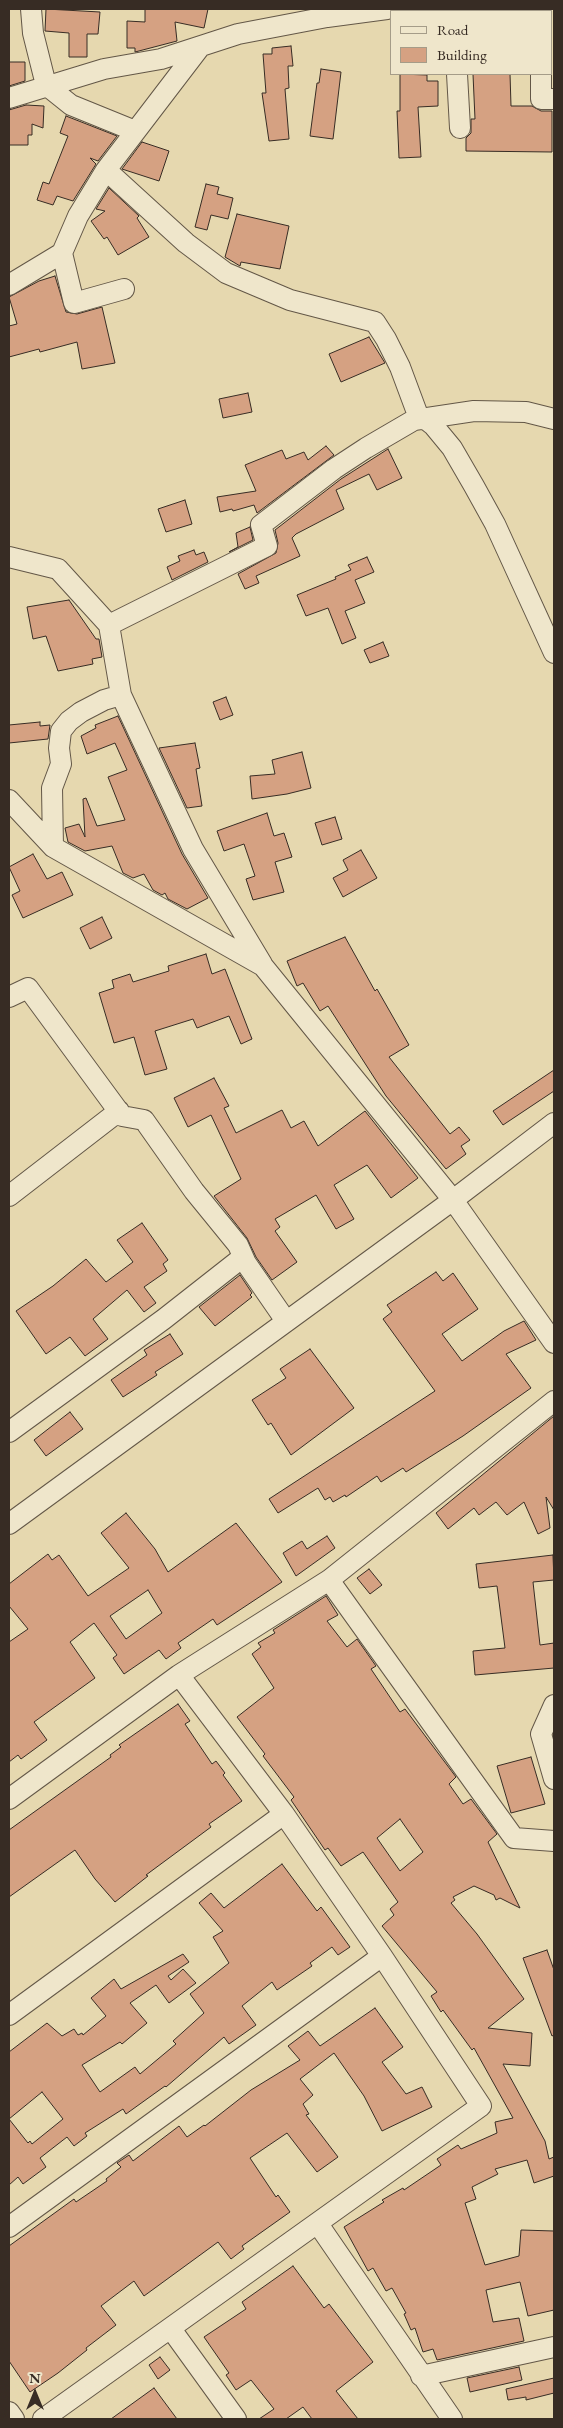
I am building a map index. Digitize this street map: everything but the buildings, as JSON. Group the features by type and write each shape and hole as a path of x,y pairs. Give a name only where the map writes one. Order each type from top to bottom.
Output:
{"street":[{"path":"32,9 33,33 46,85 71,105 135,132"},
{"path":"9,98 46,85 104,69 161,59 238,34 317,14 387,9"},
{"path":"9,285 62,253 78,216 106,170 200,47"},
{"path":"457,75 460,128"},
{"path":"541,75 541,99 554,99"},
{"path":"106,170 186,243 226,273 290,300 375,322 400,367 422,418 433,425 452,448 495,524 554,653"},
{"path":"62,253 74,303 124,289"},
{"path":"109,626 267,546 261,525 366,448 422,418 474,411 526,412 554,419"},
{"path":"9,557 58,569 109,626 121,695 193,849 263,966 452,1200 554,1343"},
{"path":"52,847 52,788 61,764 59,748 61,731 68,721 81,712 104,700 121,695"},
{"path":"11,806 52,847 263,966"},
{"path":"9,997 28,988 122,1116 144,1120 194,1191 238,1245 243,1257 286,1322"},
{"path":"9,1196 119,1111"},
{"path":"9,1524 452,1200 554,1123"},
{"path":"9,1432 164,1319 243,1257"},
{"path":"9,1799 179,1674 329,1580 554,1401"},
{"path":"329,1580 514,1838 554,1841"},
{"path":"43,2419 481,2106 382,1956 284,1814 179,1674"},
{"path":"554,1705 541,1734 554,1779"},
{"path":"9,2015 284,1814"},
{"path":"9,2227 382,1956"},
{"path":"318,2224 420,2376 452,2419"},
{"path":"171,2329 236,2419"},
{"path":"420,2376 554,2347"},
{"path":"9,2412 14,2419"}]}
